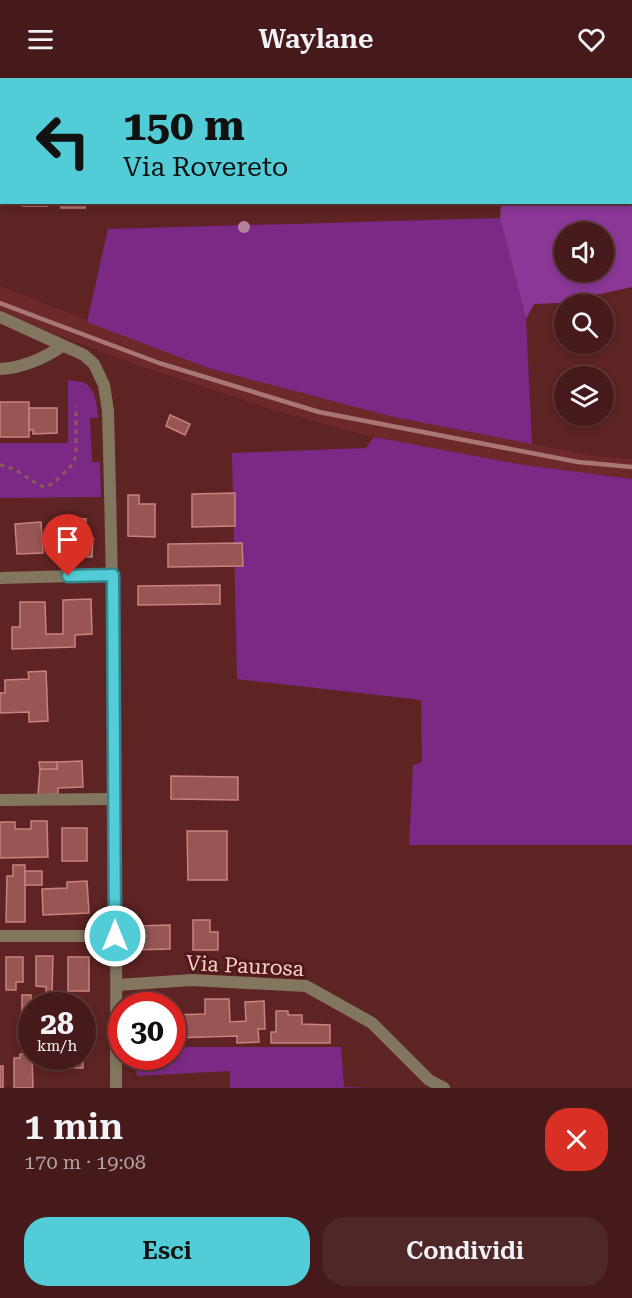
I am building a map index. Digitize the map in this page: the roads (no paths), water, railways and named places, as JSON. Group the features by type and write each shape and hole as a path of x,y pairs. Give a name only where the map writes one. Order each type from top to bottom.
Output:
{"street":[{"path":"0,317 84,355 94,364 104,385 108,411 113,575 116,1088"},
{"path":"0,369 47,356 62,346"},
{"path":"0,578 113,575"},
{"path":"0,800 115,799"},
{"path":"0,936 115,936"},
{"name":"Via Paurosa","path":"117,985 192,980 306,986 372,1023 429,1080 444,1088"}],"railway":[{"path":"0,303 159,363 319,412 578,462 632,467"}]}
